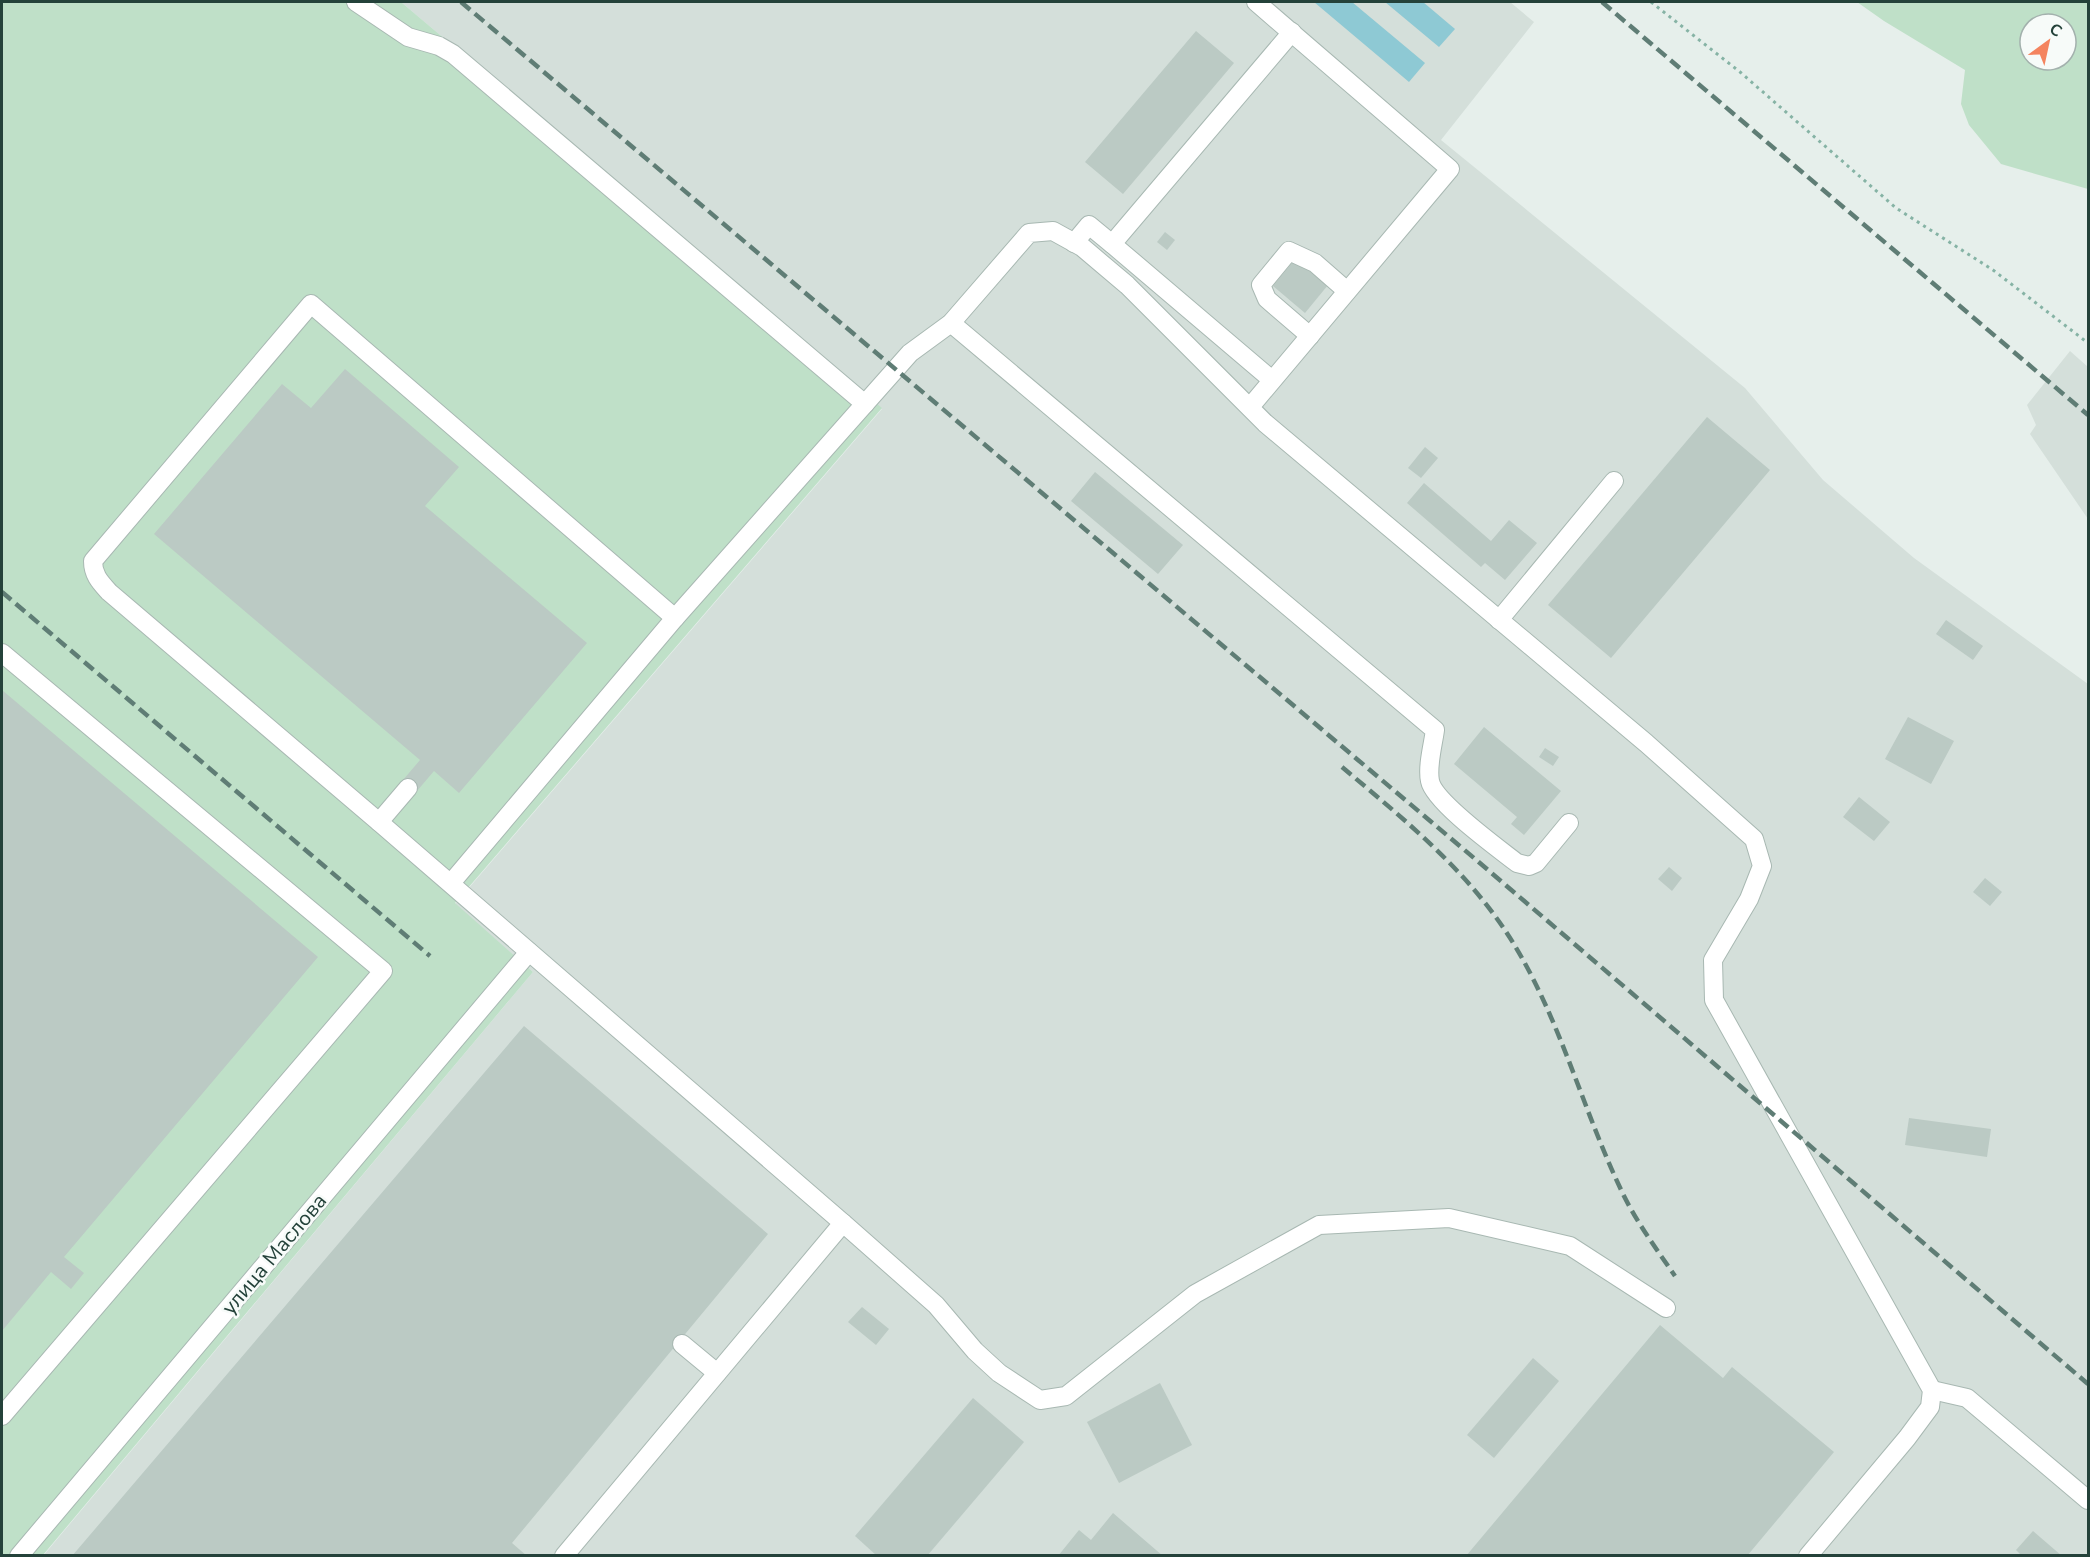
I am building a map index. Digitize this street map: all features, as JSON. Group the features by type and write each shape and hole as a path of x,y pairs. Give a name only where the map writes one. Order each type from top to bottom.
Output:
{"lane":[{"path":"356,2 408,36 439,46 453,54 865,404"},
{"path":"1250,407 1450,169 1256,2"},
{"path":"1112,244 1292,32"},
{"path":"1074,243 1089,225 1272,380"},
{"path":"451,883 675,618 910,353 951,322 1029,232 1053,231 1074,243 1127,285 1250,407 1646,743 1754,839 1762,866 1749,899 1713,960 1714,1000 1932,1390 1930,1407 1907,1438 1808,1556"},
{"path":"1310,336 1267,299 1261,285 1289,251 1315,263 1347,291"},
{"path":"675,618 311,304 93,561 93,570 109,592 451,883 843,1223 936,1305 975,1351 999,1373 1040,1400 1066,1396 1194,1294 1319,1225 1449,1218 1570,1246 1666,1308"},
{"path":"951,322 1435,730 1429,780 1432,789 1444,803 1517,863 1529,866 1536,863 1569,823"},
{"path":"1499,620 1614,481"},
{"path":"2,653 383,971 2,1416"},
{"path":"380,822 408,788"},
{"name":"улица Маслова","path":"19,1556 529,952"},
{"path":"564,1556 843,1223"},
{"path":"682,1344 717,1373"},
{"path":"1932,1390 1967,1398 2088,1500"}],"path":[{"path":"1651,2 1740,72 1896,208 1994,270 2088,343"}],"shaded area":[{"path":"401,2 1510,2 1534,22 1441,140 1745,388 1823,480 1914,558 2088,684 2088,1555 43,1556 533,972 455,904 882,409"},
{"path":"2070,351 2088,367 2088,519 2030,434 2036,425 2027,405"}],"green space":[{"path":"2,2 401,2 882,408 455,903 533,972 43,1555 2,1556"},
{"path":"1857,2 2088,2 2088,189 2001,164 1969,125 1961,104 1965,70"}],"water":[{"path":"1314,2 1352,2 1425,63 1409,82"},
{"path":"1385,2 1423,2 1455,29 1439,47"}],"building":[{"path":"1196,31 1234,63 1123,194 1085,162"},
{"path":"1165,232 1175,240 1167,250 1157,242"},
{"path":"1296,258 1328,285 1305,313 1273,286"},
{"path":"345,369 459,467 425,506 587,643 459,793 434,771 417,791 403,780 420,760 154,534 282,384 311,408"},
{"path":"1707,417 1770,470 1611,658 1548,605"},
{"path":"1425,447 1438,458 1421,478 1408,468"},
{"path":"1095,472 1183,545 1158,574 1071,501"},
{"path":"1424,483 1491,541 1509,520 1537,543 1505,580 1485,563 1481,567 1407,503"},
{"path":"1946,620 1983,646 1973,660 1936,634"},
{"path":"2,690 318,957 64,1257 84,1273 71,1289 51,1272 2,1331"},
{"path":"1908,717 1954,741 1931,784 1885,759"},
{"path":"1484,727 1561,791 1524,835 1511,824 1517,817 1454,764"},
{"path":"1545,748 1559,757 1553,766 1539,757"},
{"path":"1859,797 1890,822 1874,841 1843,817"},
{"path":"1669,867 1682,878 1672,891 1658,879"},
{"path":"1985,878 2002,892 1990,906 1973,892"},
{"path":"524,1026 768,1234 512,1543 527,1556 72,1556"},
{"path":"1909,1118 1991,1129 1987,1157 1905,1145"},
{"path":"862,1307 889,1329 876,1345 848,1322"},
{"path":"1660,1325 1723,1378 1732,1367 1834,1452 1747,1556 1466,1556"},
{"path":"1533,1358 1559,1381 1494,1458 1467,1435"},
{"path":"1160,1383 1192,1445 1119,1483 1087,1422"},
{"path":"973,1398 1024,1442 927,1556 877,1556 855,1536"},
{"path":"1113,1513 1163,1556 1058,1556 1079,1530 1091,1540"},
{"path":"2033,1531 2062,1556 2022,1556 2016,1550"}],"railway":[{"path":"461,2 1474,858 2088,1384"},
{"path":"1602,2 2088,415"},
{"path":"2,592 430,956"},
{"path":"1342,767 1436,849 1498,920 1532,976 1546,1006 1624,1196 1675,1276"}]}
